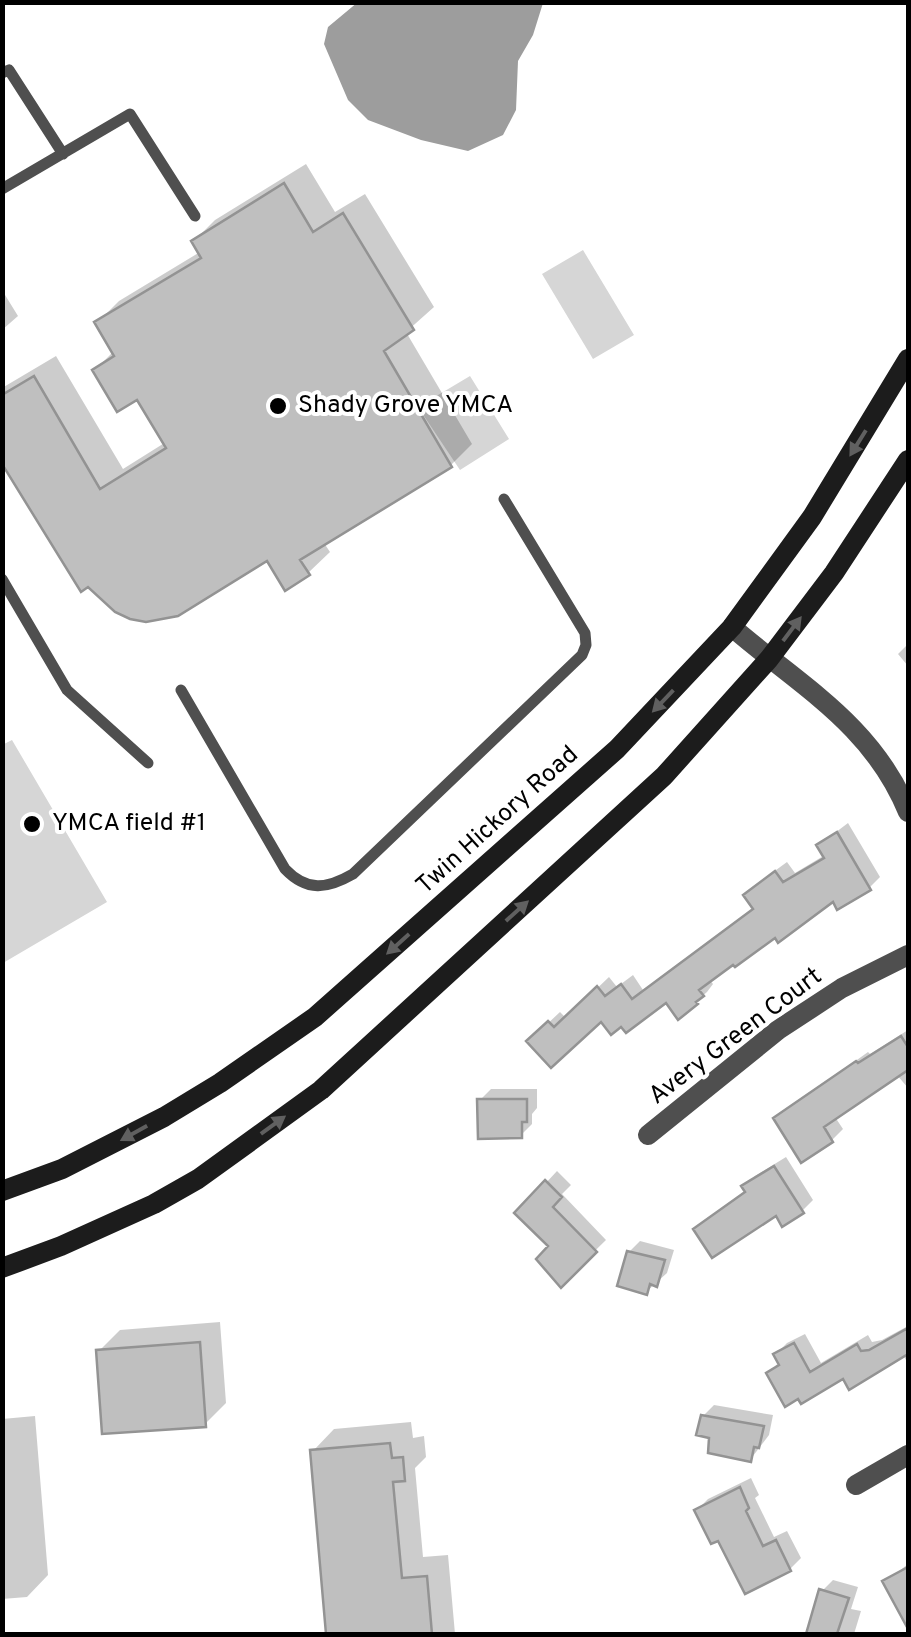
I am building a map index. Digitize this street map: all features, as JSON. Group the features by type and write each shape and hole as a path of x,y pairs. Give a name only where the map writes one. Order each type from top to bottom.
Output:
{"main road":[{"name":"Twin Hickory Road","path":"8,1188 79,1161 164,1117 315,1018 617,749 732,627 812,517 908,359"},
{"path":"2,1268 154,1204 198,1179 321,1090 664,776 769,660 834,572 908,460"}],"street":[{"path":"732,627 769,660 820,696 877,752 908,812"},
{"name":"Avery Green Court","path":"648,1135 778,1030 842,988 908,955"},
{"path":"856,1485 908,1455"}],"lane":[{"path":"4,68 63,154"},
{"path":"2,189 130,114 195,216"},
{"path":"182,690 284,870 296,881 324,886 353,874 582,655 585,634 504,499"},
{"path":"2,580 67,690 148,763"}],"shaded area":[{"path":"358,2 543,3 533,35 518,61 516,110 503,135 468,151 421,140 368,120 348,100 324,44 328,27"},
{"path":"583,250 634,335 593,359 542,274"},
{"path":"470,376 509,439 460,470 418,407"},
{"name":"YMCA field #1","path":"12,740 107,902 3,963 2,745"}],"building":[{"name":"Shady Grove YMCA","path":"284,183 313,232 343,213 414,330 384,351 452,467 300,560 310,575 285,591 267,561 178,616 146,622 130,619 115,612 88,587 81,592 2,464 2,395 34,376 100,489 166,448 137,400 117,412 92,370 114,356 94,322 201,258 191,241"},
{"path":"837,832 871,890 837,910 833,902 778,943 775,938 733,965 699,990 704,996 678,1020 666,1003 626,1033 621,1027 611,1035 601,1022 551,1068 526,1041 548,1021 554,1027 597,986 605,996 621,984 632,999 753,909 743,895 775,871 783,882 824,858 816,845"},
{"path":"901,1036 908,1047 908,1070 824,1127 833,1142 801,1163 773,1118 856,1061"},
{"path":"477,1099 527,1099 522,1138 478,1139"},
{"path":"774,1166 804,1213 782,1227 776,1216 712,1258 693,1229 745,1192 741,1186"},
{"path":"545,1180 562,1197 553,1207 597,1252 561,1288 536,1259 548,1246 514,1213"},
{"path":"627,1251 665,1260 657,1287 650,1284 647,1295 617,1286"},
{"path":"908,1328 908,1354 849,1390 843,1379 801,1404 798,1399 785,1407 766,1373 779,1365 773,1354 794,1343 810,1372 857,1344 861,1351 869,1350"},
{"path":"200,1342 206,1427 102,1434 96,1350"},
{"path":"701,1415 764,1426 751,1462 708,1453 709,1438 696,1435"},
{"path":"390,1443 392,1458 403,1457 405,1481 393,1482 402,1578 427,1576 432,1634 326,1634 310,1450"},
{"path":"740,1487 749,1508 746,1511 763,1546 776,1540 791,1571 745,1594 718,1541 711,1544 694,1510"},
{"path":"908,1567 908,1629 882,1581"},
{"path":"819,1589 849,1598 837,1634 806,1634"}],"place":[{"name":"Shady Grove YMCA","path":"278,406"},
{"name":"YMCA field #1","path":"32,824"}]}
